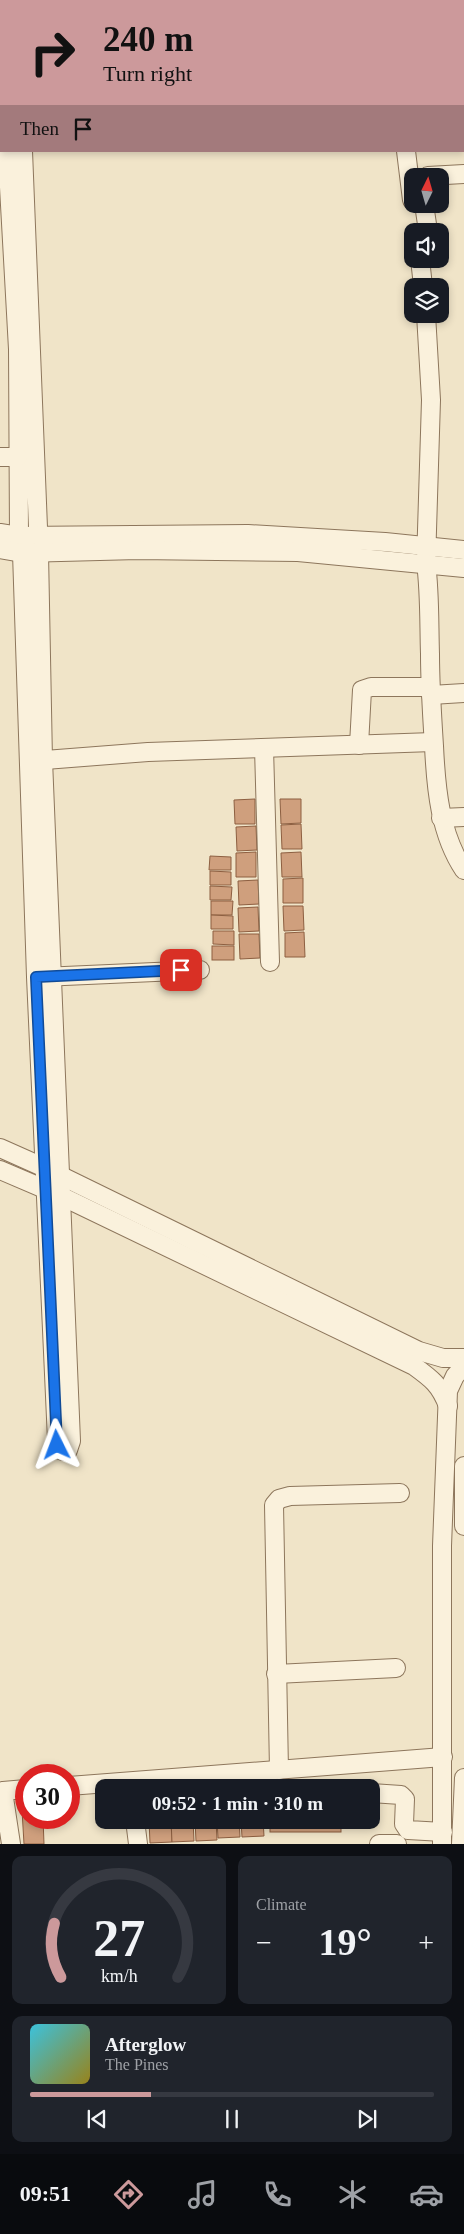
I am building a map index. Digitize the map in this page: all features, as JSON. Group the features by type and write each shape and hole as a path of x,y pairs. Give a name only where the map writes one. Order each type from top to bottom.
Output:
{"street":[{"path":"7,152 18,349 19,536"},
{"path":"23,152 33,547 36,761 44,977 45,1189 57,1440 59,1449 63,1451 68,1450 71,1441 61,1176 44,977"},
{"path":"406,152 408,168"},
{"path":"416,152 419,168"},
{"path":"449,175 464,174"},
{"path":"427,323 431,400 431,555"},
{"path":"436,323 440,375 429,584 430,691 441,818 456,858 464,870"},
{"path":"0,457 18,457"},
{"path":"0,533 19,536 33,547"},
{"path":"0,549 248,534 385,542 431,555 464,568"},
{"path":"431,555 464,550"},
{"path":"360,745 362,690 370,687 464,693"},
{"path":"36,761 148,752 433,742"},
{"path":"264,748 270,962"},
{"path":"441,818 464,817"},
{"path":"44,977 200,970"},
{"path":"0,1148 45,1168 419,1351 443,1358 464,1358"},
{"path":"0,1170 61,1196 414,1366 432,1379 442,1390 448,1406"},
{"path":"380,1793 401,1794 405,1799 404,1824 408,1830 443,1838 442,1546 448,1391 454,1376 464,1366"},
{"path":"464,1466 464,1526"},
{"path":"279,1770 274,1505 279,1498 290,1496 400,1493"},
{"path":"276,1674 396,1668"},
{"path":"190,1779 443,1757"},
{"path":"461,1844 464,1778"},
{"path":"80,1786 95,1786"},
{"path":"11,1844 2,1791 15,1790"},
{"path":"136,1829 138,1844"},
{"path":"379,1844 397,1844"}],"building":[{"path":"255,799 255,824 235,824 234,800"},
{"path":"280,799 301,799 301,823 281,824"},
{"path":"301,824 302,849 282,849 281,825"},
{"path":"256,826 257,850 237,851 236,827"},
{"path":"256,852 256,877 236,877 236,853"},
{"path":"301,852 302,877 282,877 281,853"},
{"path":"210,856 231,857 231,870 209,870"},
{"path":"210,871 231,872 231,885 210,885"},
{"path":"303,878 303,903 283,903 283,879"},
{"path":"258,880 259,904 239,905 238,881"},
{"path":"210,886 232,887 231,900 210,900"},
{"path":"211,901 233,901 232,915 211,915"},
{"path":"283,906 303,906 304,930 284,931"},
{"path":"258,907 259,931 239,932 238,908"},
{"path":"211,915 233,916 233,929 211,929"},
{"path":"213,931 234,931 234,945 213,944"},
{"path":"304,932 305,957 285,957 285,933"},
{"path":"239,934 259,934 260,958 240,959"},
{"path":"212,946 234,946 234,960 212,960"},
{"path":"255,1776 255,1779 233,1779 233,1777"},
{"path":"23,1829 43,1829 44,1844 24,1844"},
{"path":"149,1829 171,1829 172,1842 150,1843"},
{"path":"171,1829 193,1829 194,1841 172,1842"},
{"path":"195,1829 216,1829 217,1840 196,1841"},
{"path":"218,1829 240,1829 240,1837 218,1838"},
{"path":"242,1829 264,1829 264,1836 242,1837"},
{"path":"270,1829 341,1829 341,1832 270,1832"}],"route":[{"path":"57,1445 36,977 181,970"}]}
